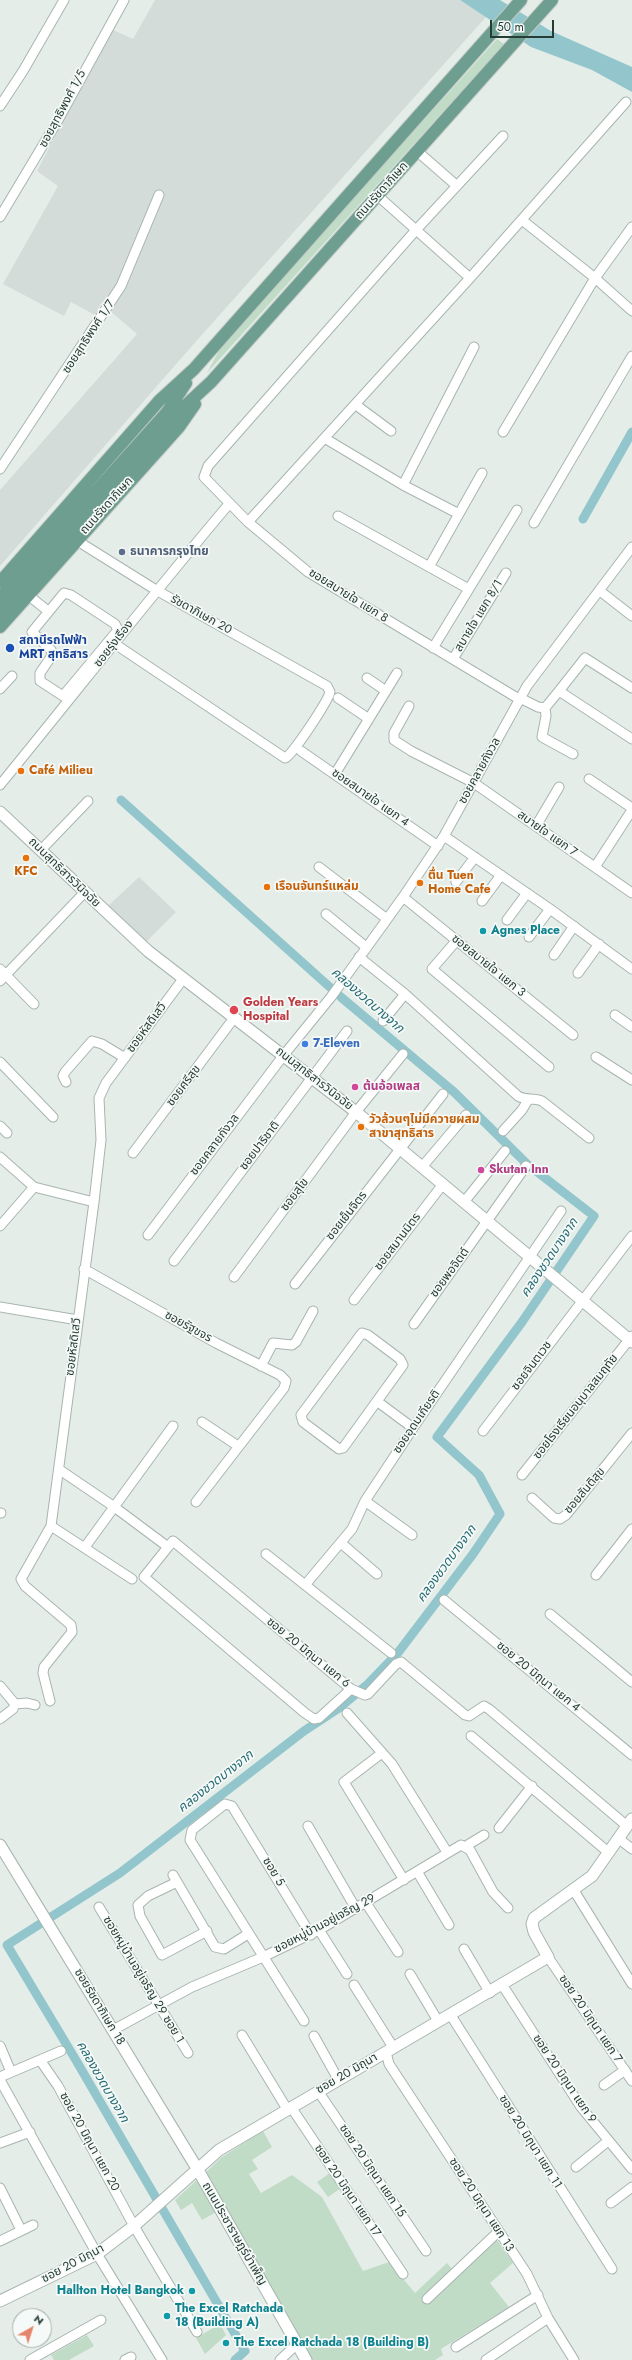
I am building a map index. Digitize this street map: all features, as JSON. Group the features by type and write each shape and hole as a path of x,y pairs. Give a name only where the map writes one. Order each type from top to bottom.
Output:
{"main road":[{"name":"ถนนรัชดาภิเษก","path":"0,582 159,401 194,369 521,0"},
{"name":"ถนนรัชดาภิเษก","path":"0,612 173,417 211,382 552,0"},
{"name":"ถนนรัชดาภิเษก","path":"0,598 167,412 194,369"},
{"name":"ถนนรัชดาภิเษก","path":"0,627 76,540 179,427 211,382"}],"street":[{"path":"0,106 23,71 64,0"},
{"name":"ซอยสุทธิพงศ์ 1/5","path":"0,217 58,120 124,0"},
{"path":"248,522 326,439 626,102"},
{"path":"416,230 503,136"},
{"path":"417,151 457,186"},
{"name":"ซอยสุทธิพงศ์ 1/7","path":"0,469 121,286 159,195"},
{"path":"378,196 470,278"},
{"path":"522,220 595,278 632,312"},
{"path":"503,432 595,278 632,227"},
{"name":"ซอยสบายใจ แยก 8","path":"416,230 208,466 204,477 248,522 308,572 453,660 520,698 538,707 545,708"},
{"path":"403,485 474,347"},
{"path":"534,523 632,356"},
{"path":"356,405 392,431"},
{"path":"326,439 403,485 459,514"},
{"path":"429,567 482,473"},
{"name":"ซอยรุ่งเรือง","path":"0,785 115,644 156,590 229,504"},
{"path":"433,648 467,588 517,510"},
{"path":"338,516 467,588"},
{"name":"รัชดาภิเษก 20","path":"76,540 156,590 327,686 330,689 330,695 289,756 285,758 115,644"},
{"name":"ซอยคลายกังวล","path":"148,1235 283,1056 331,997 403,897 444,836 520,698 632,547"},
{"name":"สบายใจ แยก 8/1","path":"453,660 506,573"},
{"path":"600,591 632,616"},
{"path":"64,593 67,593 115,624 118,630 63,696 40,681 38,677 53,654 51,650 32,632 48,611 64,593"},
{"path":"28,595 48,611"},
{"path":"573,754 542,737 546,722 545,708 585,658 632,688"},
{"path":"335,774 397,673"},
{"path":"0,689 12,676"},
{"path":"367,678 386,691"},
{"path":"559,691 632,739"},
{"path":"338,698 369,719"},
{"name":"สบายใจ แยก 7","path":"409,706 394,733 394,740 411,751 474,783 632,893"},
{"name":"ซอยสบายใจ แยก 4","path":"301,751 438,846"},
{"path":"589,778 632,809 595,867"},
{"path":"536,826 559,787"},
{"path":"41,850 88,801"},
{"name":"ถนนสุทธิสารวินิจฉัย","path":"0,812 136,941 183,980 356,1112 582,1301 631,1340"},
{"path":"444,836 501,874 632,969"},
{"path":"456,882 475,857"},
{"path":"319,867 387,919"},
{"path":"482,901 501,874"},
{"path":"34,1004 2,975 84,893"},
{"path":"507,920 527,893"},
{"name":"ซอยสบายใจ แยก 3","path":"403,897 573,1035"},
{"path":"529,937 550,909"},
{"path":"326,914 366,947"},
{"path":"554,955 574,926"},
{"path":"457,940 432,969 549,1067"},
{"path":"578,974 599,944"},
{"path":"359,958 405,994 518,1096 528,1100 534,1098 542,1101 589,1138"},
{"name":"ซอยหัสดิเสวี","path":"50,1700 43,1672 44,1667 72,1632 72,1629 71,1625 25,1586 21,1579 51,1526 60,1470 101,1140 99,1098 106,1084 183,980"},
{"path":"383,1020 405,994"},
{"path":"615,1015 632,1027"},
{"name":"ซอยศรีสุข","path":"133,1153 234,1018"},
{"name":"ซอยปาริชาติ","path":"174,1261 347,1031"},
{"path":"66,1082 63,1076 65,1072 92,1041 102,1044 125,1058"},
{"name":"ซอยสุโข","path":"234,1277 356,1112 402,1054"},
{"path":"596,1057 632,1080"},
{"path":"0,1062 54,1117"},
{"name":"ซอยเย็นจิตร","path":"295,1284 443,1094"},
{"path":"503,1131 522,1110 528,1100"},
{"path":"422,1167 466,1115"},
{"path":"0,1126 7,1133"},
{"path":"464,1202 505,1151"},
{"path":"0,1157 34,1187 94,1202"},
{"name":"ซอยพอจิตต์","path":"414,1324 526,1166"},
{"name":"ซอยสมานมิตร","path":"354,1300 443,1184"},
{"path":"0,1226 34,1187"},
{"name":"ซอยอุดมเกียรติ","path":"305,1585 341,1543 356,1522 365,1501 413,1428 561,1211"},
{"name":"ซอยจินตเวช","path":"482,1431 632,1236"},
{"name":"ซอยรัฐขจร","path":"84,1269 216,1343 284,1378 284,1388 238,1446"},
{"path":"0,1307 78,1320"},
{"path":"261,1366 273,1343 292,1345 296,1342 313,1311"},
{"path":"362,1333 368,1335 400,1359 403,1364 378,1402 341,1449 301,1418 303,1412 362,1333"},
{"name":"ซอยโรงเรียนอนุบาลสมฤทัย","path":"522,1475 631,1340"},
{"path":"378,1402 413,1428"},
{"path":"196,1502 238,1446 202,1422"},
{"path":"85,1547 113,1506 173,1426"},
{"name":"ซอยสันติสุข","path":"532,1498 554,1518 560,1519 566,1515 632,1433"},
{"name":"ซอย 20 มิถุนา แยก 6","path":"60,1470 113,1506 168,1547 173,1541 353,1690 365,1695 372,1691 396,1664 401,1662 465,1715 469,1716 484,1706 489,1709 629,1823"},
{"path":"365,1501 412,1535"},
{"path":"51,1526 132,1579"},
{"path":"596,1575 632,1529"},
{"path":"341,1543 377,1574"},
{"path":"168,1547 144,1577 305,1713 314,1719 319,1718 353,1690"},
{"path":"266,1554 391,1652"},
{"name":"ซอย 20 มิถุนา แยก 4","path":"444,1600 632,1755"},
{"path":"550,1614 632,1682"},
{"path":"0,1686 15,1704"},
{"path":"15,1704 27,1703 35,1705"},
{"path":"0,1719 13,1709 15,1704"},
{"path":"346,1713 397,1772 447,1852"},
{"path":"471,1736 532,1786 608,1852"},
{"path":"382,1753 344,1782 404,1880"},
{"path":"499,1828 532,1786"},
{"name":"ซอย 5","path":"248,1934 189,1836 192,1830 225,1804 236,1809 315,1932 347,1974"},
{"path":"548,1957 534,1932 532,1924 539,1913 592,1876 629,1823"},
{"path":"308,1826 356,1909"},
{"name":"ซอยหมู่บ้านอยู่เจริญ 29","path":"113,2030 158,2004 264,1957 315,1932 418,1873 447,1852 461,1846 466,1846 484,1835"},
{"path":"618,1838 632,1849"},
{"name":"ซอยรัชดาภิเษก 18","path":"0,1845 198,2170"},
{"path":"466,1846 493,1892 508,1908"},
{"path":"418,1873 449,1925"},
{"path":"207,1931 162,1955 140,1916 138,1905 148,1896 176,1879 219,1949 224,1949 248,1934 304,2021"},
{"path":"573,1889 629,1973 632,1984"},
{"path":"366,1903 398,1952"},
{"name":"ซอยหมู่บ้านอยู่เจริญ 29 ซอย 1","path":"99,1907 188,2053"},
{"path":"464,1949 490,1993"},
{"name":"ซอย 20 มิถุนา","path":"0,2301 97,2254 134,2226 198,2170 218,2150 450,2014 503,1986 548,1957"},
{"name":"ซอย 20 มิถุนา แยก 7","path":"548,1957 632,2081"},
{"path":"410,1974 438,2021"},
{"name":"ซอย 20 มิถุนา แยก 13","path":"354,1985 390,2049 389,2064 527,2274 548,2318 572,2357"},
{"name":"ซอย 20 มิถุนา แยก 9","path":"503,1986 581,2107 632,2169"},
{"name":"ซอย 20 มิถุนา แยก 11","path":"450,2014 612,2269"},
{"name":"ซอย 20 มิถุนา แยก 17","path":"242,2035 289,2108 403,2274"},
{"path":"314,2036 338,2079"},
{"path":"0,2046 11,2072"},
{"path":"0,2077 62,2051"},
{"name":"ซอย 20 มิถุนา แยก 20","path":"40,2060 80,2126 134,2226 197,2332"},
{"path":"604,2085 625,2070"},
{"path":"0,2080 97,2254 162,2360"},
{"name":"ซอย 20 มิถุนา แยก 15","path":"318,2091 426,2251"},
{"path":"0,2143 30,2132"},
{"path":"576,2167 608,2141"},
{"name":"ถนนประชาราษฎร์บำเพ็ญ","path":"198,2170 306,2360"},
{"path":"611,2203 632,2187"},
{"path":"0,2188 4,2205 21,2230"},
{"path":"0,2240 33,2225"},
{"path":"427,2299 498,2232"},
{"path":"456,2347 538,2295"},
{"path":"486,2360 548,2318"},
{"path":"30,2360 101,2320"},
{"path":"280,2360 296,2344"},
{"path":"562,2360 572,2357"}],"shaded area":[{"path":"155,0 460,0 486,17 191,347 0,566 0,490 137,334 101,303 95,315 71,302 64,316 3,284 58,186 37,171 111,29 133,39"},
{"path":"139,877 176,912 146,942 108,906"}],"green space":[{"path":"497,39 504,44 207,373 223,343"},
{"path":"263,2131 272,2147 252,2160 258,2169 249,2174 261,2193 292,2175 322,2197 363,2271 389,2262 415,2293 447,2263 456,2274 497,2240 513,2263 490,2283 509,2307 441,2349 443,2355 435,2360 312,2360 204,2174 222,2157"},
{"path":"330,2173 341,2188 328,2197 317,2182"},
{"path":"199,2178 218,2211 202,2220 192,2203 181,2210 175,2200"},
{"path":"220,2324 226,2335 205,2354 196,2338"},
{"path":"87,2335 94,2346 69,2360 54,2360 51,2355"}],"water":[{"path":"460,0 500,0 551,31 632,67 632,92 592,70 531,47"}],"waterway":[{"path":"583,519 632,432"},
{"name":"คลองชวดบางจาก","path":"121,800 342,998 454,1092 527,1164 594,1216 522,1322 437,1437 479,1475 500,1514 473,1554 397,1654 368,1684 339,1708 304,1731 120,1873 7,1945 77,2062 245,2351 235,2360"}],"place":[{"name":"ธนาคารกรุงไทย","path":"122,552"},
{"name":"สถานีรถไฟฟ้า MRT สุทธิสาร","path":"10,648"},
{"name":"Café Milieu","path":"21,771"},
{"name":"KFC","path":"26,858"},
{"name":"ตื่น Tuen Home Cafe","path":"420,883"},
{"name":"เรือนจันทร์แหล่ม","path":"267,887"},
{"name":"Agnes Place","path":"483,931"},
{"name":"Golden Years Hospital","path":"234,1010"},
{"name":"7-Eleven","path":"305,1044"},
{"name":"ต้นอ้อเพลส","path":"355,1087"},
{"name":"วัวล้วนๆไม่มีควายผสม สาขาสุทธิสาร","path":"361,1127"},
{"name":"Skutan Inn","path":"481,1170"},
{"name":"Hallton Hotel Bangkok","path":"192,2291"},
{"name":"The Excel Ratchada 18 (Building A)","path":"167,2316"},
{"name":"The Excel Ratchada 18 (Building B)","path":"226,2343"}]}
